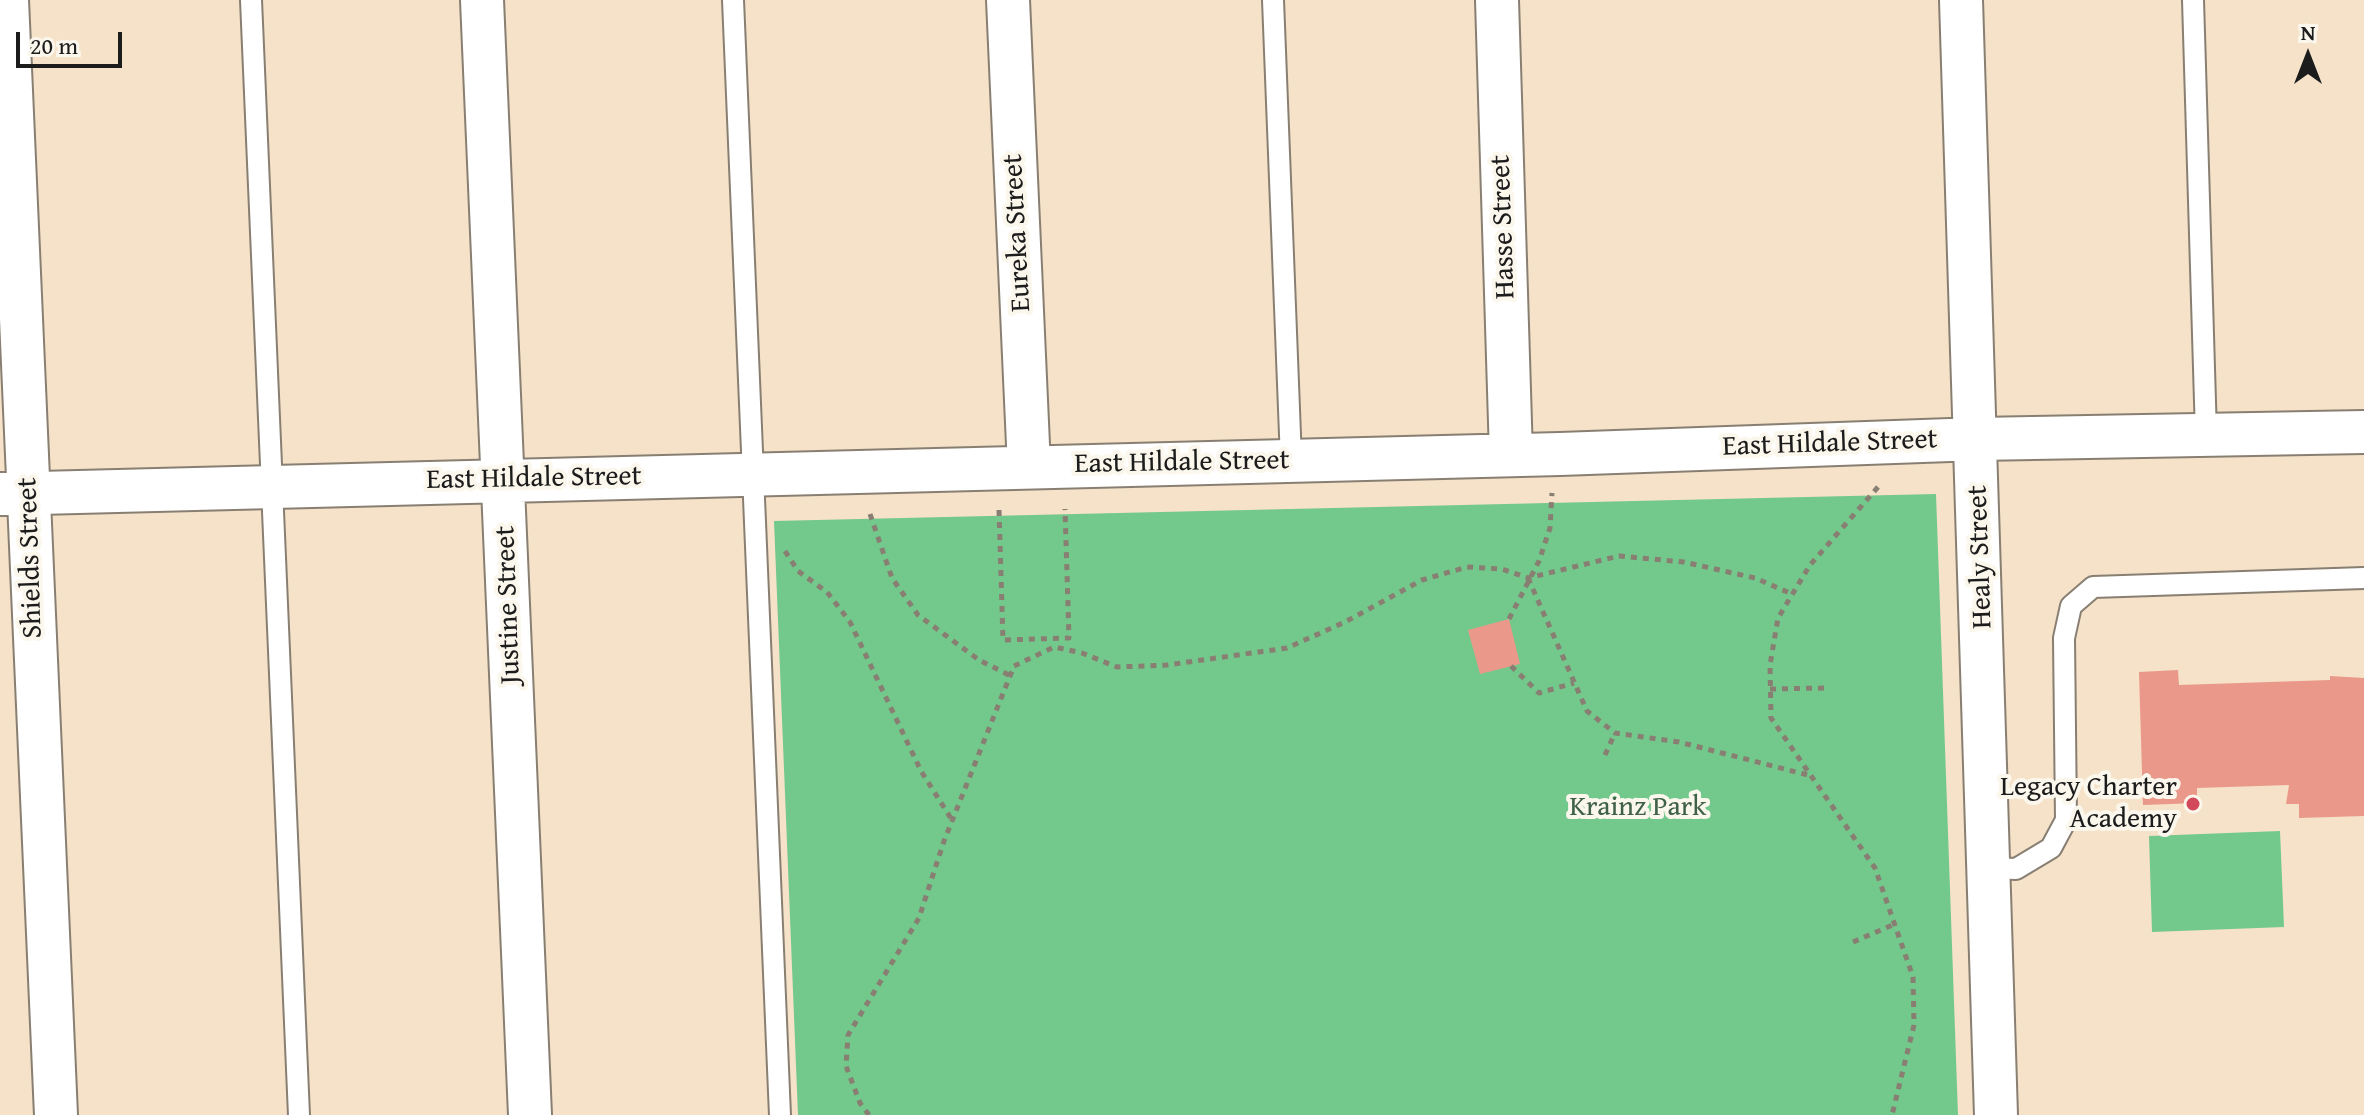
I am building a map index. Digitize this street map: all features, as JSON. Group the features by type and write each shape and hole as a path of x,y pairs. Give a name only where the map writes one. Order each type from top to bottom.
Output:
{"street":[{"name":"Shields Street","path":"7,0 14,494 56,1115"},
{"name":"Justine Street","path":"482,0 530,1115"},
{"name":"Eureka Street","path":"1008,0 1029,467"},
{"name":"Hasse Street","path":"1497,0 1511,455"},
{"name":"Healy Street","path":"1961,0 1978,439 1996,1115"},
{"name":"East Hildale Street","path":"14,494 1511,455 1978,439 2364,432"}],"lane":[{"path":"251,0 299,1115"},
{"path":"733,0 780,1115"},
{"path":"1273,0 1291,460"},
{"path":"2193,0 2206,435"},
{"path":"1991,868 2016,869 2051,848 2066,820 2064,638 2071,606 2093,587 2364,578"}],"path":[{"path":"1878,487 1810,565 1778,618 1770,665 1770,689 1771,718 1875,868 1913,977 1914,1025 1892,1115"},
{"path":"1509,619 1550,528 1552,489"},
{"path":"999,510 1003,640 1069,638 1065,509"},
{"path":"870,514 892,578 918,615 979,660 1011,676"},
{"path":"783,548 798,571 827,592 850,622 921,771 952,820"},
{"path":"869,1115 860,1103 846,1066 848,1035 919,918 952,820 1014,666 1054,647 1082,653 1117,667 1167,665 1287,648 1345,622 1422,580 1467,567 1502,569 1528,578 1619,556 1684,562 1755,578 1792,594"},
{"path":"1528,578 1587,711 1615,733 1679,742 1808,775"},
{"path":"1053,638 1054,647"},
{"path":"1511,666 1539,693 1574,683"},
{"path":"1770,689 1826,688"},
{"path":"1605,755 1615,733"},
{"path":"1853,942 1895,924"}],"green space":[{"name":"Krainz Park","path":"1936,494 1958,1115 798,1115 774,521"},
{"path":"2280,831 2284,927 2152,932 2149,836"}],"building":[{"path":"1509,619 1520,664 1480,674 1468,630"},
{"path":"2178,670 2179,685 2330,680 2330,676 2364,678 2364,816 2299,818 2299,804 2286,804 2289,785 2197,788 2197,803 2143,805 2139,672"}],"place":[{"name":"Legacy Charter Academy","path":"2193,804"}]}
